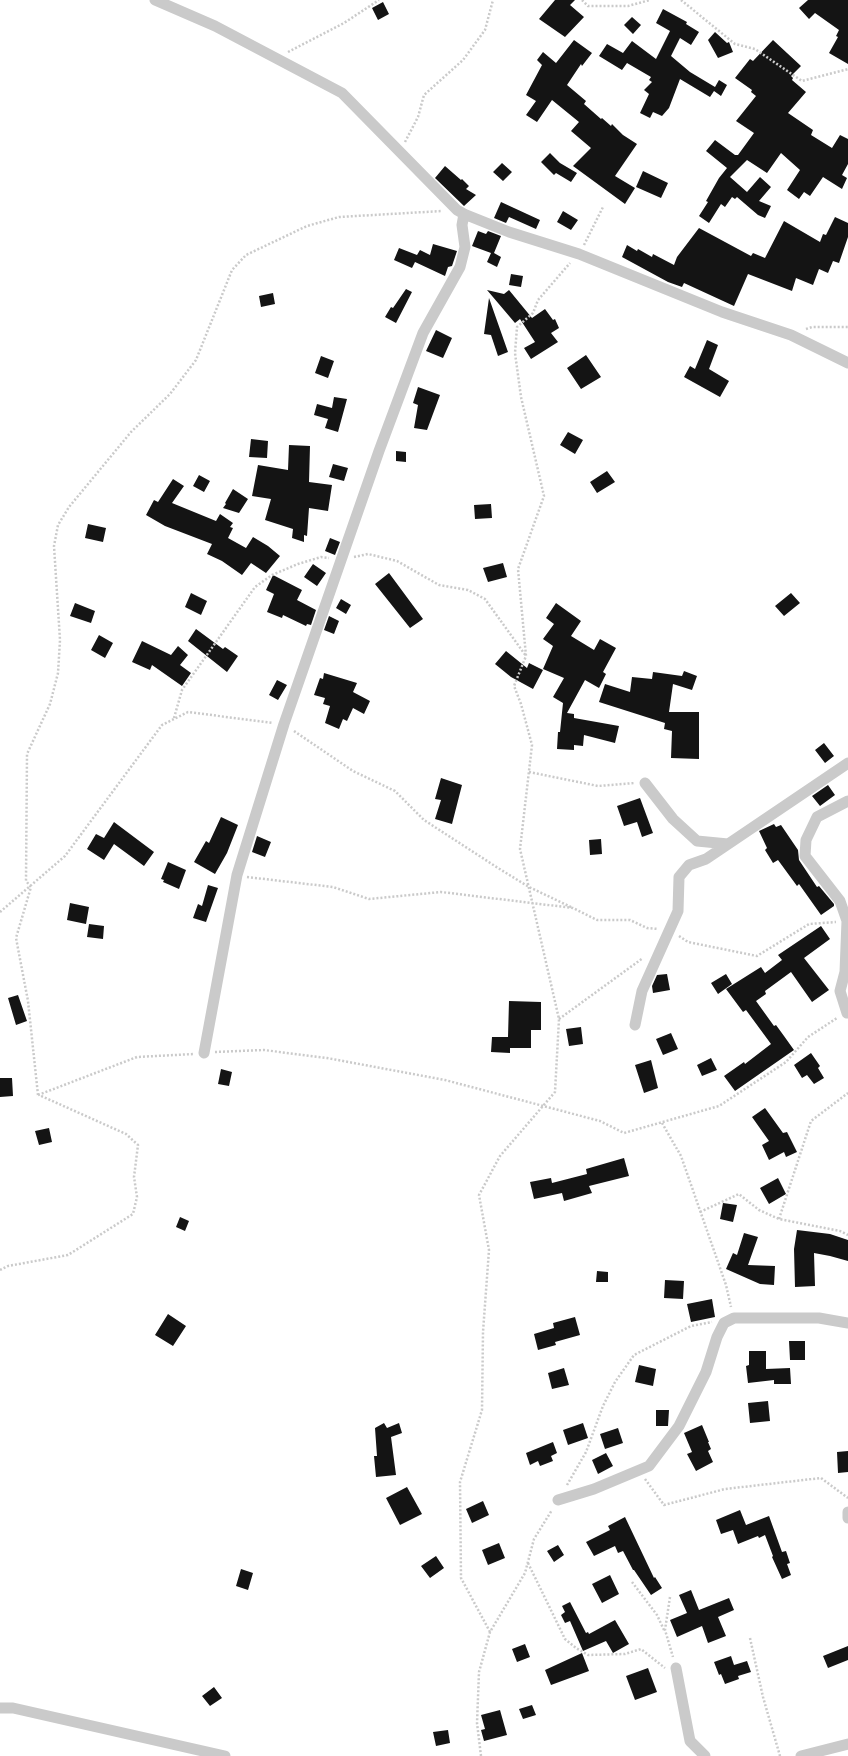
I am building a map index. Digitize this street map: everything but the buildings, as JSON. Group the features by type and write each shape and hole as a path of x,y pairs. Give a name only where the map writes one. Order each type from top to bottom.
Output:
{"street":[{"path":"155,0 216,26 342,93 460,212 509,232 579,254 722,312 790,335 848,363"},
{"path":"204,1053 237,875 284,724 379,451 423,333 460,267 465,247 460,212"},
{"path":"635,1025 642,991 678,911 679,877 689,865 706,859 848,763"},
{"path":"645,783 673,819 697,841 728,844"},
{"path":"847,1013 840,991 845,972 847,921 840,901 805,856 806,840 817,817 848,801"},
{"path":"558,1500 594,1489 649,1466 680,1426 706,1372 717,1337 724,1323 734,1318 819,1318 848,1323"},
{"path":"848,1512 848,1518"},
{"path":"676,1668 690,1741 705,1756"},
{"path":"0,1708 13,1708 225,1756"},
{"path":"801,1756 848,1744"}],"path":[{"path":"276,58 344,23 379,0"},
{"path":"404,156 404,143 418,117 424,95 463,60 485,30 493,0"},
{"path":"582,0 588,6 628,6 650,0"},
{"path":"681,0 735,44 754,49 802,80 848,69"},
{"path":"38,1095 28,1001 16,938 30,887 26,880 27,754 50,704 58,673 60,640 54,546 58,525 73,501 132,432 170,394 196,360 232,270 246,255 307,226 339,217 460,212"},
{"path":"490,1632 461,1578 460,1482 482,1410 483,1332 489,1250 479,1195 500,1156 555,1092 559,1019 520,849 532,745 521,704 514,686 526,656 518,570 544,496 520,397 515,353 517,326 533,312 538,300"},
{"path":"790,335 812,327 848,327"},
{"path":"529,772 598,786 645,783"},
{"path":"237,875 288,883 333,887 370,899 441,892 573,908 597,920 630,920 647,928 669,930 688,942 757,956 809,924 847,921"},
{"path":"559,1019 646,956"},
{"path":"38,1095 137,1057 264,1050 327,1058 444,1080 600,1121 624,1133 719,1106 786,1062 808,1037 847,1013"},
{"path":"779,1219 811,1121 848,1093"},
{"path":"0,1270 8,1266 68,1255 132,1214 137,1197 134,1177 138,1145 126,1134 38,1095"},
{"path":"480,1756 477,1723 479,1672 490,1632 525,1573 534,1539 586,1452 603,1406 615,1382 634,1355 690,1326 734,1318 726,1285 681,1156 662,1123"},
{"path":"700,1212 739,1194 759,1210 779,1219 840,1231 848,1234"},
{"path":"639,1470 664,1505 724,1489 821,1478 848,1498"},
{"path":"527,1563 565,1639 576,1648 588,1655 625,1654 641,1649 679,1681"},
{"path":"632,1582 657,1615 665,1630 676,1668"},
{"path":"665,1630 670,1597"},
{"path":"750,1638 763,1697 780,1756"}]}
